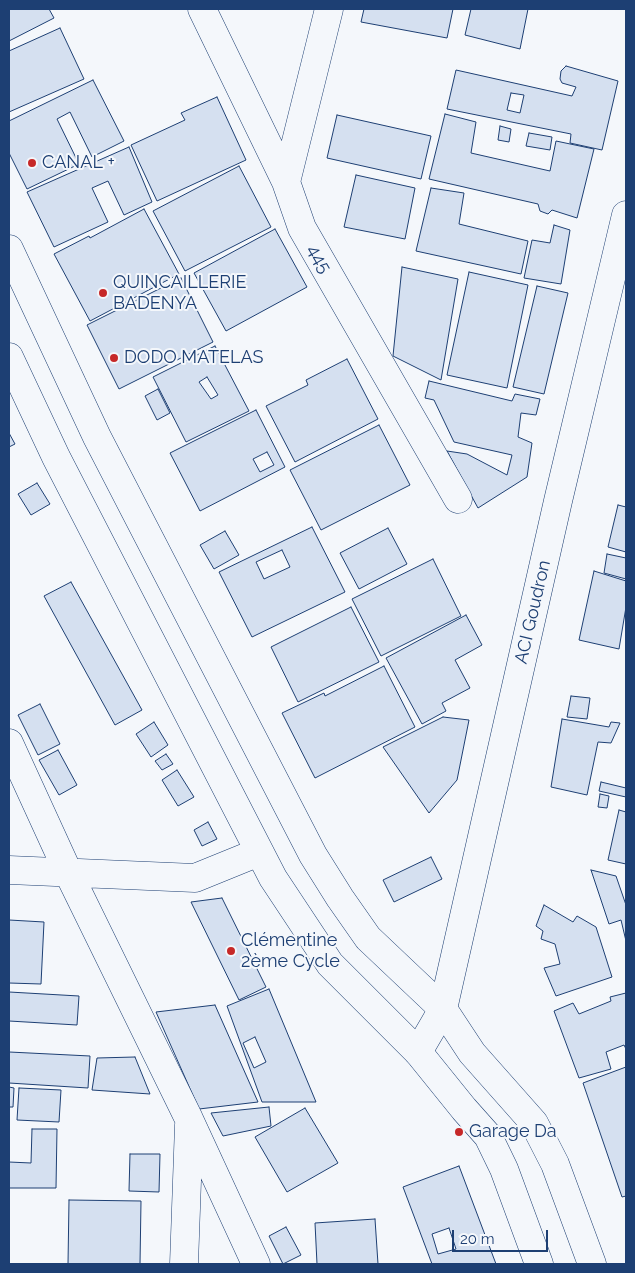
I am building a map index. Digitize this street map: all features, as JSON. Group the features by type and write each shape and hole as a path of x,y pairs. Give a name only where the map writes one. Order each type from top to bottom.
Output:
{"street":[{"name":"445","path":"202,9 286,182 302,228 458,499"},
{"path":"286,182 329,9"},
{"name":"ACI Goudron","path":"418,1052 443,1009 556,510 626,215"},
{"path":"9,249 96,437 313,855 368,938 443,1009 472,1053 534,1123 555,1164 592,1264"},
{"path":"9,357 56,457 273,878 330,964 418,1052 488,1136 504,1169 538,1264"},
{"path":"9,743 68,872 189,1119 256,1264"},
{"path":"9,870 195,878 259,852"},
{"path":"184,1264 189,1119"}],"building":[{"path":"9,9 49,9 54,18 9,41"},
{"path":"364,9 453,9 447,38 361,22"},
{"path":"471,9 528,9 520,49 465,35"},
{"path":"60,28 84,79 9,112 9,51"},
{"path":"566,66 618,81 602,150 570,143 571,134 447,109 456,70 572,96 576,87 562,83 560,79 561,71","holes":["511,93 524,95 520,113 507,110"]},
{"path":"93,80 124,141 92,157 70,112 57,119 79,164 27,189 9,153 9,121"},
{"path":"217,97 246,160 157,201 131,145 185,120 181,113"},
{"path":"445,114 476,122 471,153 550,171 556,141 594,149 577,218 552,210 548,214 540,211 538,204 429,179"},
{"path":"337,115 431,136 421,179 327,158"},
{"path":"500,126 511,129 509,142 498,140"},
{"path":"529,133 552,137 550,150 526,146"},
{"path":"129,147 152,202 124,215 108,181 92,188 108,222 54,247 27,192"},
{"path":"239,166 271,227 185,271 153,211"},
{"path":"356,175 415,188 405,239 344,227"},
{"path":"431,188 464,193 459,224 528,241 521,274 416,251"},
{"path":"144,209 179,274 90,321 54,254 89,236 90,238"},
{"path":"554,225 570,230 561,284 524,278 532,240 550,243"},
{"path":"275,229 307,287 226,331 194,273"},
{"path":"402,267 458,279 441,380 393,356"},
{"path":"469,272 528,285 507,388 447,375"},
{"path":"181,278 213,342 119,389 87,325"},
{"path":"537,286 568,293 544,394 513,387"},
{"path":"215,346 249,411 186,442 153,377","holes":["207,377 218,395 211,399 199,382"]},
{"path":"347,359 378,419 295,462 266,406 308,385 306,380"},
{"path":"429,381 512,401 515,394 540,399 536,415 521,413 518,437 532,443 527,477 478,508 447,451 467,454 507,475 512,455 454,442 434,400 425,398"},
{"path":"158,389 170,413 157,420 145,396"},
{"path":"256,410 285,467 200,511 170,453","holes":["267,452 274,465 260,472 253,459"]},
{"path":"379,425 410,485 321,530 290,470"},
{"path":"9,433 15,444 9,447"},
{"path":"37,483 50,504 31,515 18,494"},
{"path":"618,505 626,507 626,552 608,547"},
{"path":"312,527 345,592 252,637 219,572","holes":["282,550 290,567 264,579 256,562"]},
{"path":"388,528 407,564 359,589 340,553"},
{"path":"225,531 239,555 214,569 200,545"},
{"path":"607,554 626,558 626,579 604,573"},
{"path":"433,559 461,616 381,656 352,599"},
{"path":"594,571 626,581 626,607 619,649 579,640"},
{"path":"71,582 142,710 115,725 44,596"},
{"path":"351,607 379,662 298,702 271,647"},
{"path":"466,615 482,645 455,660 470,688 442,703 446,711 422,724 386,658"},
{"path":"384,666 415,727 315,778 282,713 324,693 325,696"},
{"path":"571,696 590,698 587,719 567,717"},
{"path":"40,704 60,744 38,755 18,715"},
{"path":"443,717 469,720 457,780 429,813 383,747"},
{"path":"562,719 609,727 611,722 620,723 611,743 598,742 587,795 551,787"},
{"path":"154,722 168,745 151,757 136,734"},
{"path":"58,750 77,785 59,795 39,760"},
{"path":"166,754 173,764 162,770 155,761"},
{"path":"177,770 194,797 178,806 162,780"},
{"path":"601,782 626,788 626,797 599,791"},
{"path":"600,794 609,796 607,808 598,807"},
{"path":"619,810 626,812 626,864 608,860"},
{"path":"208,822 217,839 202,846 194,830"},
{"path":"431,857 442,879 394,902 383,880"},
{"path":"591,870 616,876 626,905 626,941 621,920 609,924"},
{"path":"222,898 266,987 239,1000 191,902"},
{"path":"544,905 573,922 577,916 596,927 612,977 556,996 544,968 560,964 555,944 541,939 543,931 536,926"},
{"path":"9,920 44,922 41,984 9,983"},
{"path":"269,989 316,1102 262,1102 227,1006","holes":["255,1037 266,1062 254,1068 243,1043"]},
{"path":"9,992 79,996 77,1025 9,1021"},
{"path":"626,993 626,1049 624,1045 606,1052 611,1069 579,1078 554,1011 573,1003 579,1014 611,1001 610,997"},
{"path":"215,1005 258,1102 199,1109 156,1012"},
{"path":"9,1052 90,1056 88,1088 9,1083"},
{"path":"135,1057 150,1094 92,1090 97,1058"},
{"path":"626,1067 626,1196 622,1197 583,1083"},
{"path":"9,1087 14,1088 13,1107 9,1107"},
{"path":"19,1088 61,1090 59,1122 17,1120"},
{"path":"269,1107 271,1126 223,1136 211,1113"},
{"path":"305,1108 338,1163 287,1192 255,1137"},
{"path":"32,1129 57,1129 56,1188 9,1188 9,1162 31,1163"},
{"path":"130,1154 160,1154 159,1192 129,1191"},
{"path":"459,1166 496,1264 432,1264 403,1187","holes":["449,1228 456,1249 438,1254 432,1234"]},
{"path":"69,1200 141,1201 140,1264 68,1264"},
{"path":"375,1219 378,1264 317,1264 315,1223"},
{"path":"286,1227 301,1255 283,1264 269,1236"}],"place":[{"name":"CANAL +","path":"32,163"},
{"name":"QUINCAILLERIE BADENYA","path":"103,293"},
{"name":"DODO MATELAS","path":"114,358"},
{"name":"Clémentine 2ème Cycle","path":"231,951"},
{"name":"Garage Da","path":"459,1132"}]}
